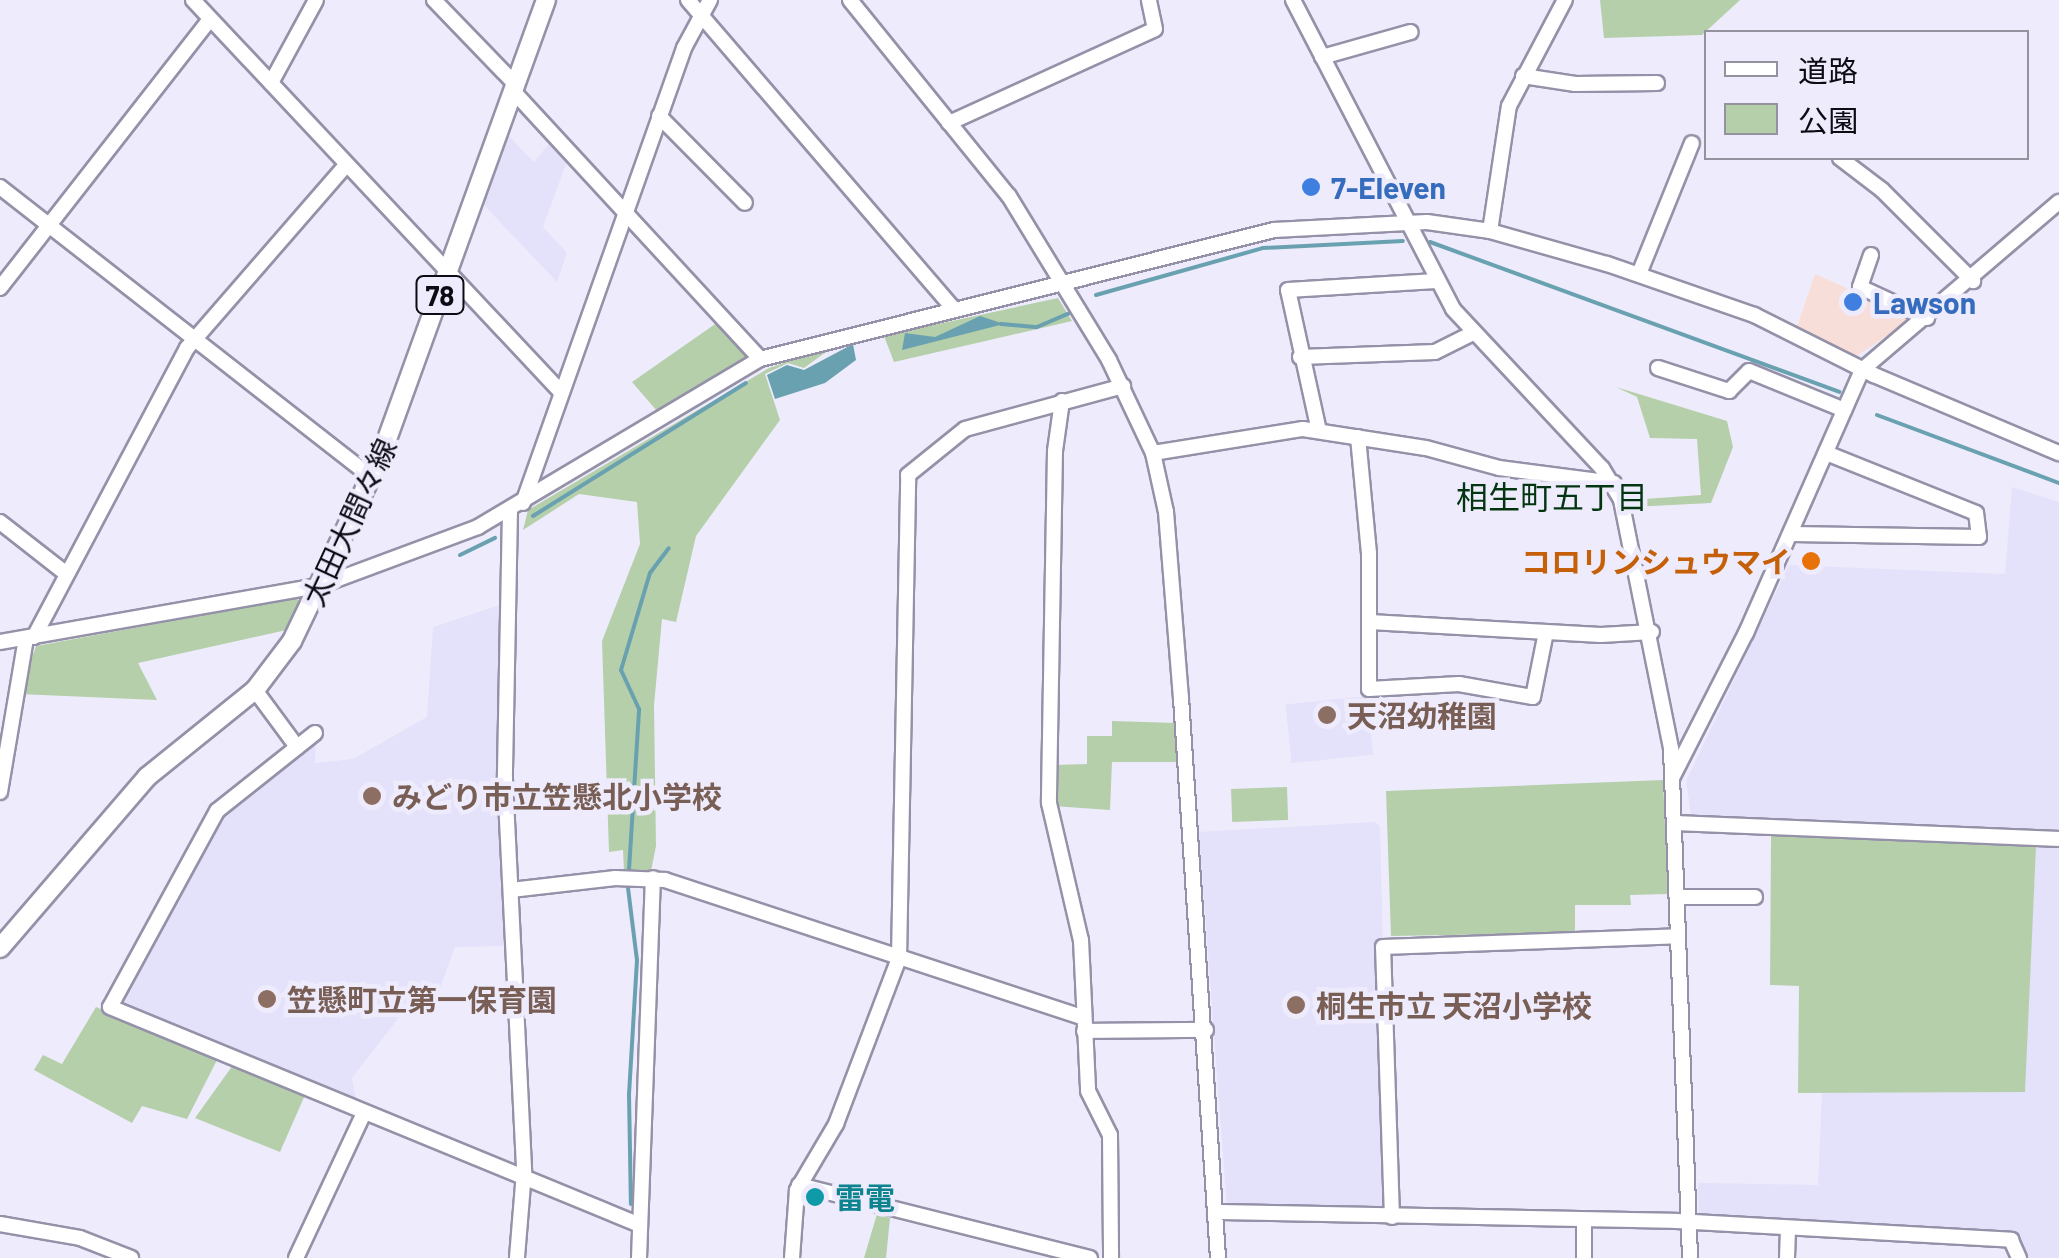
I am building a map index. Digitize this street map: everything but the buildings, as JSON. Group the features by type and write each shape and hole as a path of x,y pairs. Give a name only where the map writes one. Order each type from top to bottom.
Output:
{"main road":[{"name":"太田大間々線","path":"0,948 158,766 255,690 284,655 322,586 372,478 546,0"}],"street":[{"path":"193,0 559,390"},
{"path":"271,84 316,0"},
{"path":"434,0 760,359"},
{"path":"693,6 710,0"},
{"path":"850,0 1009,196 1123,386 1153,453 1166,512 1206,1030 1218,1258"},
{"path":"950,123 1155,29 1148,0"},
{"path":"1293,0 1436,281 1473,333 1614,483 1652,632 1673,776 1690,1258"},
{"path":"1490,230 1508,113 1523,76 1565,0"},
{"path":"516,1258 524,1179 504,779 516,506 659,116 693,6"},
{"path":"693,6 953,308"},
{"path":"0,288 210,19"},
{"path":"1322,57 1411,32"},
{"path":"1523,76 1574,84 1657,83"},
{"path":"659,116 745,203"},
{"path":"1639,274 1692,143"},
{"path":"1843,160 1882,190 1973,281"},
{"path":"0,792 30,638 64,572 193,339 346,165"},
{"path":"0,187 372,478"},
{"path":"1673,776 1792,534 1862,370 1973,281 2059,202"},
{"path":"0,642 322,586 438,546 516,506 760,359 953,308 1065,286 1255,232 1407,222 1490,230 1639,274 1754,315 1862,370 2059,453"},
{"path":"1870,255 1860,287 1926,318"},
{"path":"1318,430 1288,294 1292,288 1436,281"},
{"path":"1300,356 1435,352 1473,333"},
{"path":"1658,368 1729,391 1748,371 1844,410"},
{"path":"792,1258 800,1185 836,1124 899,958 908,475 965,429 1123,386"},
{"path":"1062,401 1055,451 1048,785 1082,940 1082,1024 1088,1091 1110,1134 1110,1258"},
{"path":"1153,453 1256,432 1318,430 1499,468 1614,483"},
{"path":"1358,438 1370,622 1369,689 1458,684 1536,696 1546,632"},
{"path":"1792,534 1976,542 1979,536 1976,513 1826,453"},
{"path":"0,522 64,572"},
{"path":"1370,622 1546,632 1652,632"},
{"path":"255,690 297,747"},
{"path":"314,733 217,810 110,1007 640,1224"},
{"path":"1676,823 2059,839"},
{"path":"511,890 653,878 899,958 1082,1024 1206,1030"},
{"path":"640,1258 653,878"},
{"path":"1677,897 1755,897"},
{"path":"1392,1217 1384,947 1678,936"},
{"path":"296,1258 364,1113"},
{"path":"800,1185 1090,1258"},
{"path":"1214,1212 1689,1224 2011,1240 2020,1258"},
{"path":"1584,1221 1584,1258"},
{"path":"0,1224 80,1238 132,1258"},
{"path":"1787,1258 1788,1230"}],"shaded area":[{"path":"508,135 534,162 553,139 569,156 543,227 567,253 557,282 483,204"},
{"path":"1815,274 1914,318 1852,359 1796,329"},
{"path":"2012,487 2059,502 2059,830 1691,815 1686,781 1789,565 2005,574"},
{"name":"みどり市立笠懸北小学校","path":"500,605 497,769 506,946 455,947 436,999 414,998 352,1078 357,1105 121,1005 227,811 316,741 315,763 353,759 427,717 433,627"},
{"name":"天沼幼稚園","path":"1367,696 1373,755 1292,763 1285,705"},
{"name":"桐生市立 天沼小学校","path":"1375,822 1380,826 1389,1209 1227,1208 1199,832"},
{"path":"2036,847 2059,848 2059,1258 2023,1258 2018,1232 1699,1220 1698,1183 1818,1185 1822,1093 2024,1092"}],"green space":[{"path":"1600,0 1740,0 1702,35 1604,38"},
{"path":"1058,298 1072,321 894,362 884,336 833,347 804,368 788,363 765,374 780,420 696,536 676,622 662,619 654,705 656,846 651,871 624,872 623,850 609,852 602,641 640,544 637,502 579,494 523,530 528,510 769,368 827,348"},
{"path":"721,320 751,353 749,360 657,411 632,382"},
{"path":"1616,387 1727,421 1733,447 1711,503 1632,507 1630,500 1701,495 1697,439 1650,438 1637,397"},
{"path":"297,598 303,607 291,629 138,663 157,700 19,694 36,646"},
{"path":"1112,721 1177,723 1179,762 1112,762 1110,810 1053,806 1054,765 1087,764 1087,736 1112,736"},
{"path":"1663,780 1668,894 1630,895 1631,905 1575,905 1575,933 1391,936 1386,791"},
{"path":"1287,787 1288,820 1232,822 1231,789"},
{"path":"1771,836 2036,847 2025,1092 1798,1093 1799,986 1770,985"},
{"path":"96,1007 218,1058 187,1119 142,1106 132,1123 34,1070 43,1055 62,1064"},
{"path":"233,1065 305,1095 280,1152 195,1118"},
{"path":"877,1214 890,1218 886,1258 864,1258"}],"water":[{"path":"980,316 1004,324 902,350 905,333 935,337"},
{"path":"853,344 856,360 825,383 775,399 767,375 787,365 804,370"}],"waterway":[{"path":"1096,295 1263,248 1403,241"},
{"path":"1430,242 1839,392"},
{"path":"1001,324 1037,327 1068,314"},
{"path":"533,516 746,383"},
{"path":"1877,415 2059,483"},
{"path":"460,555 495,538"},
{"path":"629,870 639,709 621,670 650,573 669,548"},
{"path":"628,888 637,960 629,1094 631,1204"}],"place":[{"name":"7-Eleven","path":"1311,187"},
{"name":"Lawson","path":"1853,302"},
{"name":"コロリンシュウマイ","path":"1811,561"},
{"name":"天沼幼稚園","path":"1327,715"},
{"name":"みどり市立笠懸北小学校","path":"372,796"},
{"name":"笠懸町立第一保育園","path":"267,999"},
{"name":"桐生市立 天沼小学校","path":"1296,1005"},
{"name":"雷電","path":"815,1197"}],"district":[{"name":"相生町五丁目","path":"1552,496"}]}
